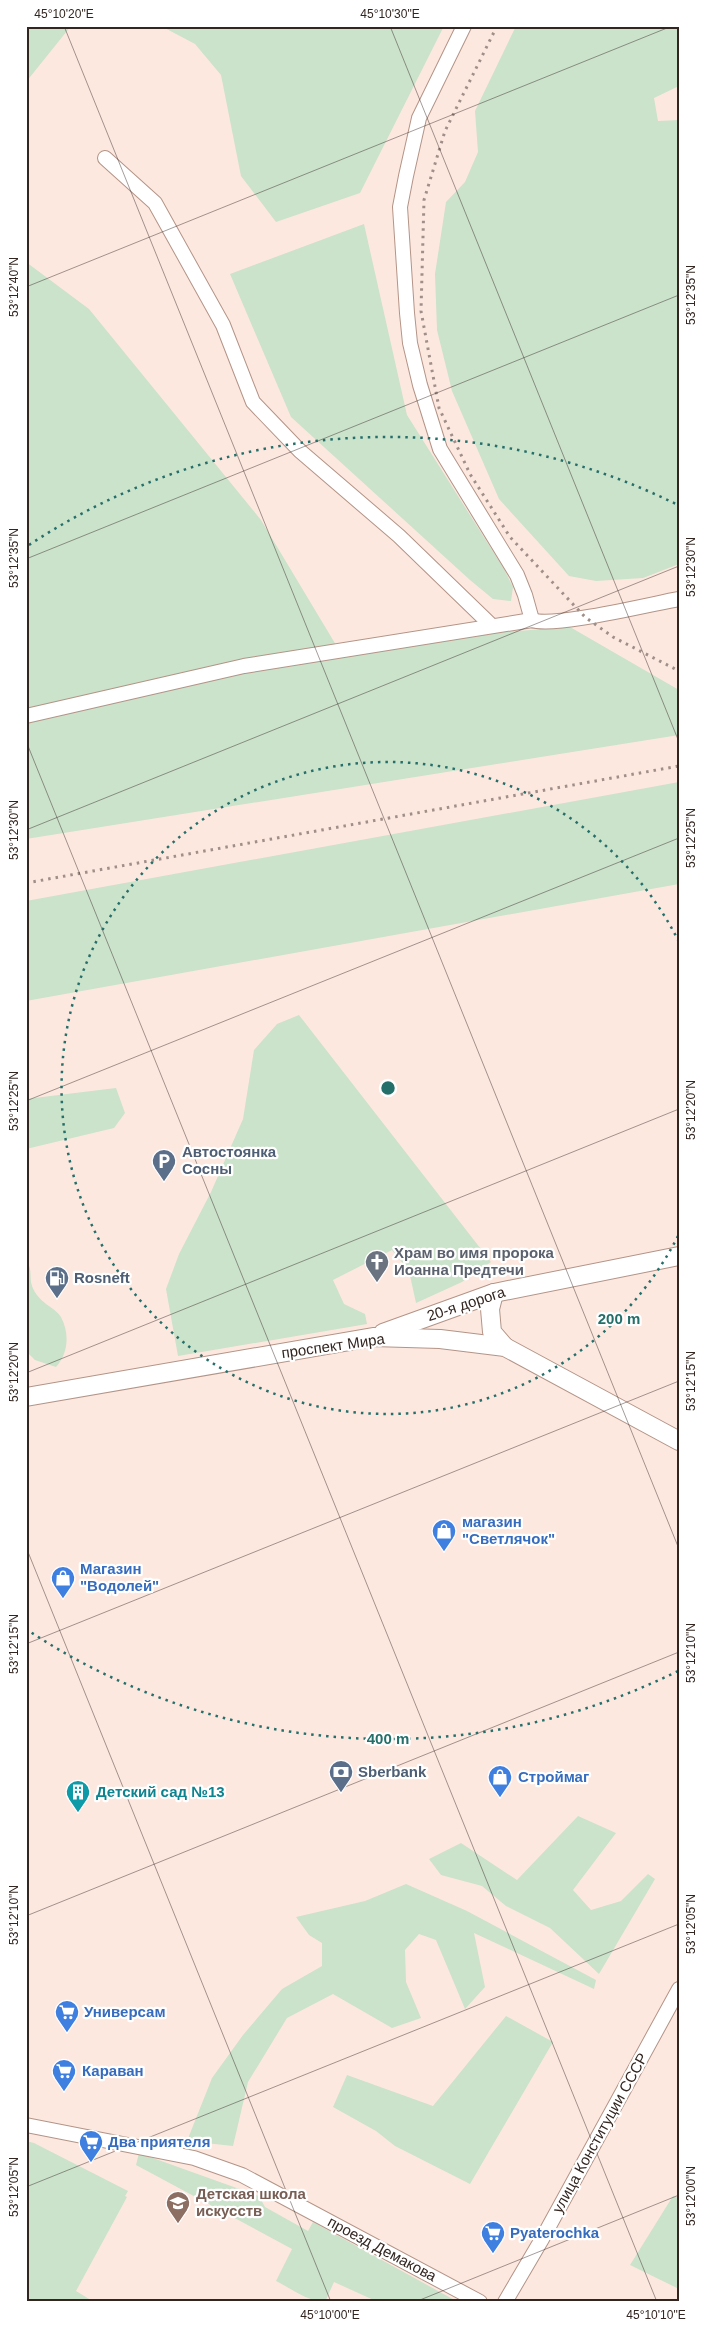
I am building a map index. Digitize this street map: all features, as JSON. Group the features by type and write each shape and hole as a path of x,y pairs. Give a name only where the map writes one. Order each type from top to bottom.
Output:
{"main road":[{"name":"20-я дорога","path":"373,1337 494,1293 679,1256"},
{"path":"494,1293 490,1309 492,1332 505,1347"},
{"name":"проспект Мира","path":"26,1397 373,1337 440,1339 505,1347 679,1442"}],"street":[{"path":"464,26 419,118 400,207 410,343 420,385 440,448 516,575 525,595 532,620"},
{"path":"105,158 155,203 222,325 253,402 300,451 399,536 492,626"},
{"path":"26,716 244,666 532,620 540,623 585,617 679,599"},
{"name":"улица Конституции СССР","path":"505,2302 566,2196 679,1988"},
{"name":"проезд Демакова","path":"26,2125 194,2158 242,2175 480,2302"}],"green space":[{"path":"26,26 71,26 26,82"},
{"path":"161,26 444,26 360,193 276,222 241,176 221,75 195,44"},
{"path":"516,26 679,26 679,86 654,98 658,121 679,120 679,564 643,578 596,581 569,576 499,499 452,391 437,330 435,274 446,202 465,182 478,152 475,111"},
{"path":"364,224 407,415 504,569 513,587 511,601 493,599 470,580 291,417 230,274"},
{"path":"26,262 89,309 261,520 336,645 570,627 679,690 679,735 26,839"},
{"path":"679,782 679,884 26,1001 26,901"},
{"path":"299,1015 491,1262 462,1282 416,1303 409,1271 392,1250 333,1280 344,1304 365,1314 367,1324 178,1356 166,1289 179,1254 211,1192 243,1119 254,1050 277,1024"},
{"path":"116,1088 125,1113 114,1128 26,1149 26,1099"},
{"path":"26,1261 35,1292 42,1301 58,1313 66,1330 65,1350 56,1367 35,1360 26,1351"},
{"path":"578,1816 616,1833 573,1890 591,1910 621,1901 648,1874 655,1879 599,1974 550,1928 506,1906 482,1886 441,1875 429,1859 461,1843 517,1880"},
{"path":"406,1884 467,1911 596,1980 594,1989 474,1933 485,1987 465,2009 436,1940 419,1934 405,1950 406,1982 421,2018 392,2028 333,1994 287,2018 248,2082 233,2146 187,2141 212,2078 243,2035 282,1989 322,1966 322,1943 309,1935 296,1917 365,1901"},
{"path":"506,2016 553,2042 470,2184 395,2146 376,2131 333,2107 347,2075 433,2106"},
{"path":"26,2141 34,2143 128,2191 125,2196 127,2197 76,2291 94,2302 26,2302"},
{"path":"139,2153 259,2196 265,2207 308,2231 313,2222 458,2302 378,2302 334,2282 325,2302 306,2297 276,2281 292,2249 136,2165"},
{"path":"673,2196 679,2198 679,2289 630,2265"}],"railway":[{"path":"497,26 445,131 424,200 421,311 439,408 470,474 510,537 585,617 613,637 679,671"},
{"path":"26,883 679,766"}],"place":[{"name":"Автостоянка Сосны","path":"164,1182"},
{"name":"Храм во имя пророка Иоанна Предтечи","path":"377,1283"},
{"name":"Rosneft","path":"57,1299"},
{"name":"магазин \"Светлячок\"","path":"444,1552"},
{"name":"Магазин \"Водолей\"","path":"63,1599"},
{"name":"Sberbank","path":"341,1793"},
{"name":"Строймаг","path":"500,1798"},
{"name":"Детский сад №13","path":"78,1813"},
{"name":"Универсам","path":"67,2033"},
{"name":"Караван","path":"64,2092"},
{"name":"Два приятеля","path":"91,2163"},
{"name":"Детская школа искусств","path":"178,2224"},
{"name":"Pyaterochka","path":"493,2254"}]}
